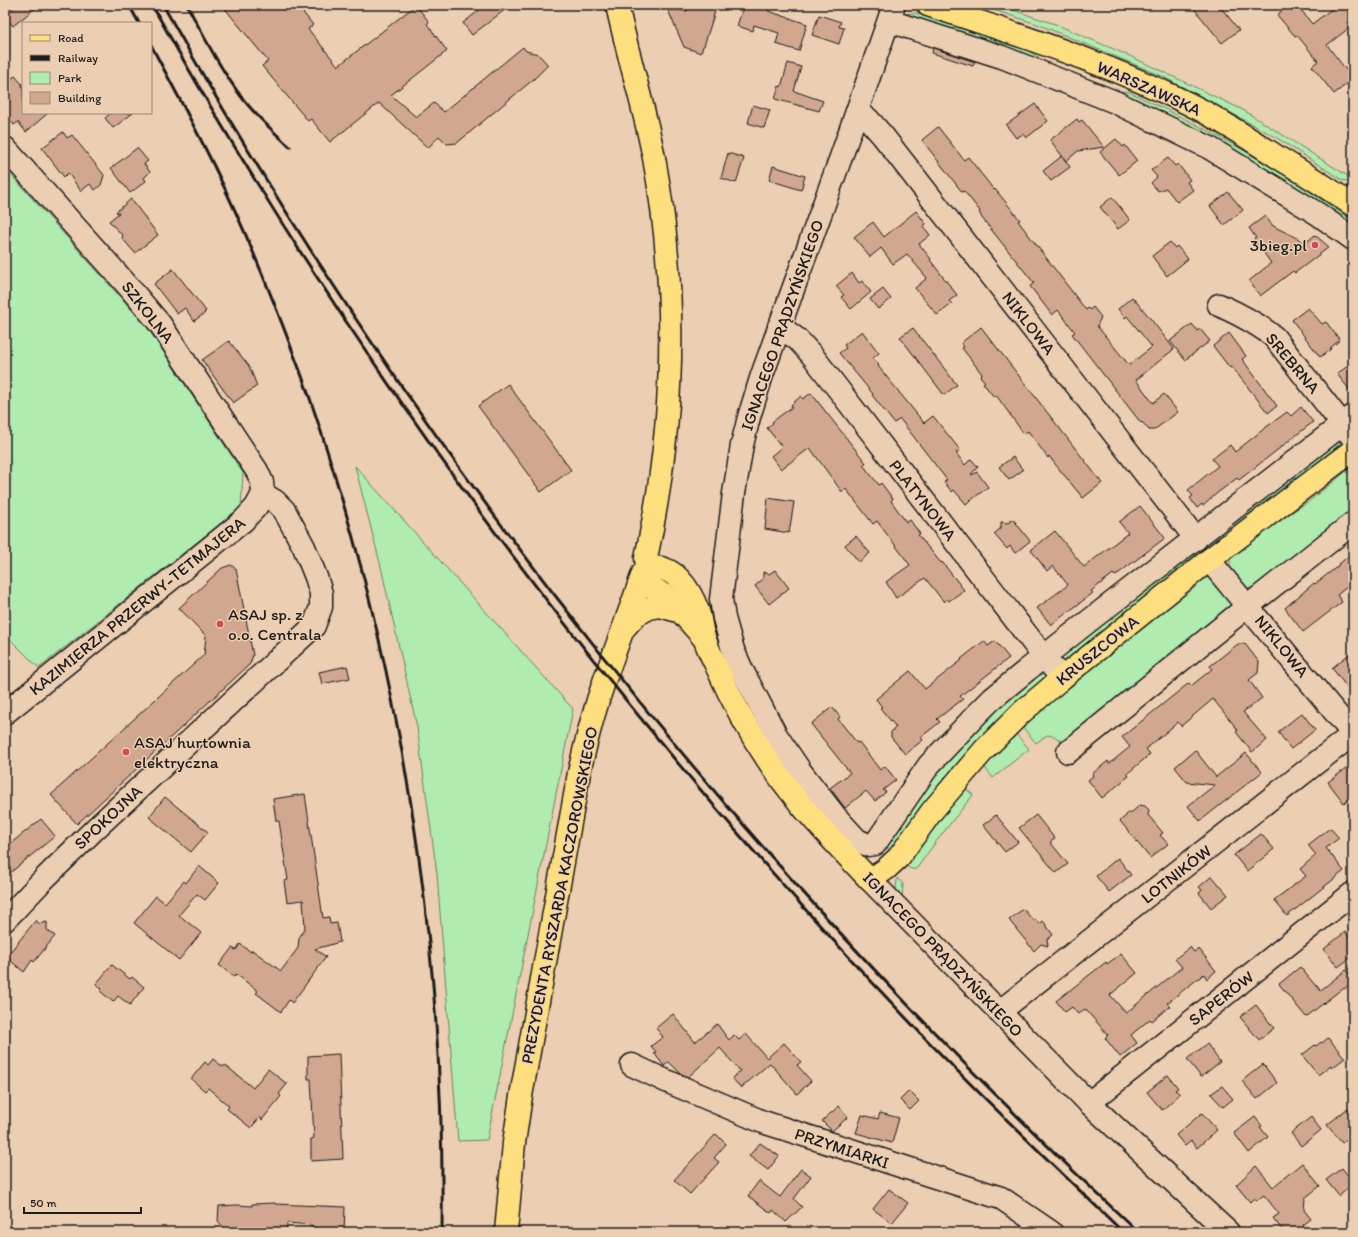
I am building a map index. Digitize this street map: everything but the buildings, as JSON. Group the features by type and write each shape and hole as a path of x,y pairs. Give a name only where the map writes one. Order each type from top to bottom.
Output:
{"main road":[{"path":"609,5 625,42"},
{"path":"617,5 625,42"},
{"name":"WARSZAWSKA","path":"928,5 1102,66 1199,109 1352,202"},
{"name":"PREZYDENTA RYSZARDA KACZOROWSKIEGO","path":"506,1232 514,1144 521,1096 579,773 587,736 605,678 644,574 660,485 669,408 671,362 669,284 661,199 648,124 625,42"},
{"name":"KRUSZCOWA","path":"870,880 886,869 899,857 932,811 985,749 1022,712 1209,560 1353,450"},
{"name":"IGNACEGO PRĄDZYŃSKIEGO","path":"704,639 681,612 644,574 655,566 675,575 686,586 698,611 704,639 733,702 768,760 801,805 870,880"},
{"path":"624,630 628,623 636,615 649,608 660,606 681,612"}],"street":[{"name":"IGNACEGO PRĄDZYŃSKIEGO","path":"891,13 753,402 742,445 731,512 722,590 722,608 726,629 742,670 776,735 801,772 836,817 857,840 868,845 875,844 929,765 982,709 1044,657"},
{"path":"891,13 1115,102 1208,147 1318,214 1353,239"},
{"name":"NIKLOWA","path":"857,112 868,120 883,136 1196,538"},
{"name":"SZKOLNA","path":"5,148 123,280 160,324 257,471 262,482 263,494"},
{"name":"SREBRNA","path":"1219,306 1250,320 1262,327 1274,337 1349,426"},
{"name":"PLATYNOWA","path":"779,326 797,339 808,350 1044,657 1062,678"},
{"path":"1044,657 1196,538 1349,426"},
{"name":"KAZIMIERZA PRZERWY-TETMAJERA","path":"5,713 243,521 256,507 263,494"},
{"name":"SPOKOJNA","path":"5,920 90,834 314,626 321,607 321,593 316,577 304,546 284,510 263,494"},
{"path":"1068,752 1353,523"},
{"name":"NIKLOWA","path":"1209,560 1353,734"},
{"name":"LOTNIKÓW","path":"1000,1012 1353,734"},
{"name":"IGNACEGO PRĄDZYŃSKIEGO","path":"870,880 1089,1103 1228,1232"},
{"name":"SAPERÓW","path":"1089,1103 1353,893"},
{"name":"PRZYMIARKI","path":"632,1065 763,1122 1001,1198 1051,1232"}],"green space":[{"path":"860,5 879,5 880,10 877,11"},
{"path":"979,5 998,5 1055,24 1132,57 1243,110 1351,178 1351,180 1350,182 1342,180 1274,136 1160,75 1037,24"},
{"path":"915,13 1027,50 1047,63 1015,50 1014,51 902,14"},
{"path":"1121,91 1129,92 1172,113 1257,158 1299,184 1353,221 1353,232 1159,110"},
{"path":"5,168 147,327 243,473 241,507 39,668 5,634"},
{"path":"1337,436 1344,441 1069,662 1062,659 1060,654"},
{"path":"355,466 573,709 487,1140 458,1141 437,874 417,727 381,567"},
{"path":"1353,466 1353,513 1255,589 1245,587 1230,569 1230,558 1243,543 1308,502"},
{"path":"1201,577 1212,577 1218,579 1234,607 1085,728 1078,730 1061,741 1054,736 1047,735 1036,743 1021,725"},
{"path":"1043,670 1047,675 1046,679 890,850 884,843 960,740"},
{"path":"1013,733 1016,734 1029,749 993,778 983,765"},
{"path":"965,788 973,795 917,868 912,869 905,865 933,822"},
{"path":"897,878 903,884 902,897 896,891"}],"railway":[{"path":"129,5 138,22"},
{"path":"152,5 234,145 320,282 411,416 506,547 605,675 709,799 816,921 950,1064 1123,1232"},
{"path":"163,5 263,175 370,340 483,500 603,656 729,808 860,954 996,1096 1138,1232"},
{"path":"187,5 227,77 254,112 290,147"},
{"path":"152,47 199,135 225,189 276,307 301,372 319,425 341,496 366,586 387,677 405,768 419,860 430,953 437,1046 441,1139 442,1232"}],"place":[{"name":"3bieg.pl","path":"1315,245"},
{"name":"ASAJ sp. z o.o. Centrala","path":"220,624"},
{"name":"ASAJ hurtownia elektryczna","path":"126,752"}]}
